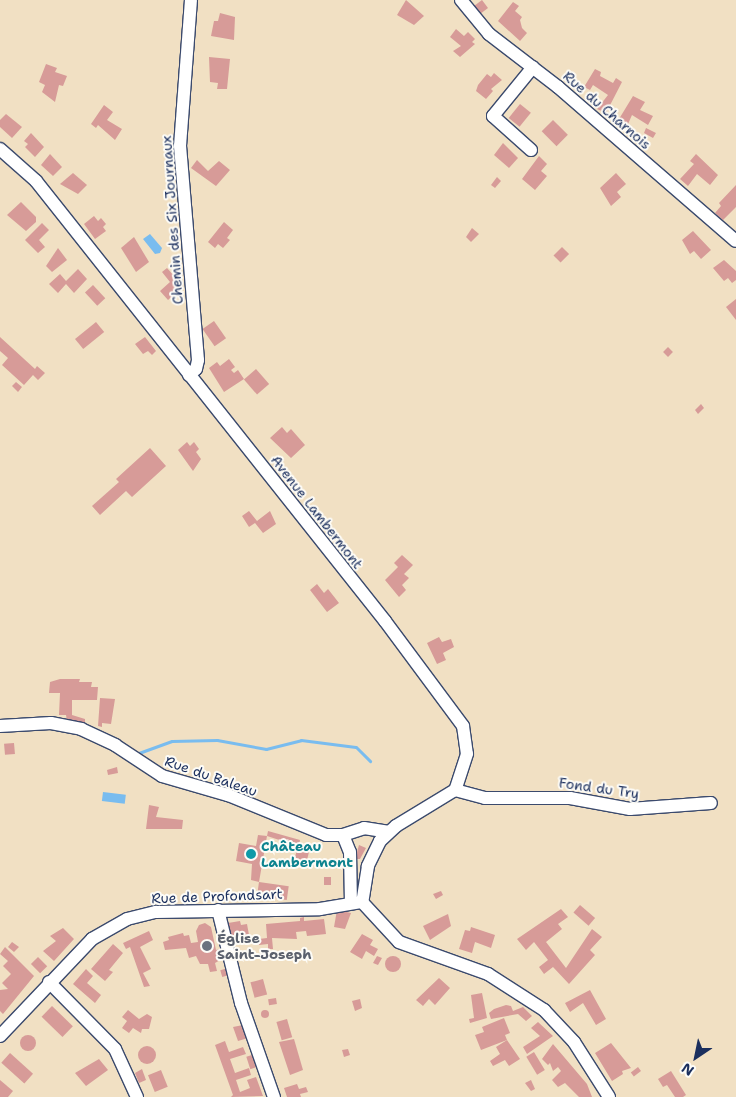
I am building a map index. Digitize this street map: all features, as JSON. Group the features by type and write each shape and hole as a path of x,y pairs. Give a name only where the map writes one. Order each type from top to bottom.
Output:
{"street":[{"name":"Chemin des Six Journaux","path":"189,374 196,369 198,360 180,146 191,0"},
{"name":"Rue du Charnois","path":"461,0 489,34 533,68 736,241"},
{"path":"531,150 493,116 533,68"},
{"name":"Avenue Lambermont","path":"0,149 36,181 459,717 466,735 467,754 454,790"},
{"name":"Rue du Baleau","path":"0,726 51,724 81,729 115,745 162,776 228,795 320,833 342,835 364,828 388,832"},
{"path":"356,902 373,852 388,832 454,790"},
{"name":"Fond du Try","path":"454,790 486,798 570,798 630,809 711,803"},
{"path":"342,835 350,852 356,902 399,942 488,974 544,1010 574,1042 609,1097"},
{"name":"Rue de Profondsart","path":"0,1036 49,982 96,935 118,922 156,912 320,909 356,902"},
{"path":"218,910 241,1003 274,1097"},
{"path":"49,982 115,1049 137,1097"}],"water":[{"path":"150,234 162,248 160,253 155,254 143,239"},
{"path":"103,792 126,795 125,804 102,801"}],"building":[{"path":"406,0 424,16 414,25 397,15"},
{"path":"482,0 488,8 480,14 474,6"},
{"path":"513,2 519,6 515,11 522,17 520,20 522,28 527,33 520,41 498,21"},
{"path":"220,13 235,17 234,40 211,36 214,21 218,21"},
{"path":"456,29 464,36 468,32 475,39 472,42 475,44 460,57 453,51 461,46 450,37"},
{"path":"209,57 230,59 227,89 217,89 218,83 210,82"},
{"path":"46,64 57,68 55,72 67,76 63,86 59,85 55,102 42,92 45,85 39,82"},
{"path":"595,69 601,72 600,76 613,83 616,78 622,82 606,113 597,109 608,95 593,85 590,90 584,87"},
{"path":"494,73 502,80 491,89 493,91 486,99 476,91 478,85 487,74 491,77"},
{"path":"633,96 645,102 640,110 653,116 648,125 632,115 628,124 619,119"},
{"path":"520,104 531,113 520,127 509,118"},
{"path":"104,105 113,112 107,120 122,129 115,140 98,125 96,128 91,124"},
{"path":"6,114 22,127 12,138 0,127 0,120"},
{"path":"553,120 568,135 557,146 542,131"},
{"path":"646,128 656,133 653,138 644,133"},
{"path":"31,133 44,147 35,157 25,147 28,144 24,141"},
{"path":"503,143 518,158 509,168 494,155"},
{"path":"50,154 62,167 53,176 41,165"},
{"path":"696,154 718,175 710,185 697,174 688,186 680,179 694,164 690,161"},
{"path":"539,156 547,164 541,171 547,176 535,190 522,179"},
{"path":"197,160 208,171 219,161 230,170 216,186 191,168"},
{"path":"73,173 87,185 78,194 60,184"},
{"path":"616,173 626,184 617,192 621,197 611,206 600,188"},
{"path":"497,177 501,181 495,188 491,185"},
{"path":"736,185 736,207 723,220 715,213 721,206 719,203"},
{"path":"21,202 36,217 36,222 26,231 7,215"},
{"path":"94,216 98,221 101,218 106,224 103,227 106,231 95,239 84,224"},
{"path":"224,222 233,230 227,238 230,240 223,248 218,244 215,248 208,242"},
{"path":"42,223 49,230 39,240 45,247 38,253 25,240"},
{"path":"472,228 479,234 471,242 466,237"},
{"path":"693,231 711,250 701,259 694,251 690,254 682,240"},
{"path":"134,237 149,262 136,272 121,248"},
{"path":"562,247 569,254 561,263 554,255"},
{"path":"58,248 67,260 52,272 46,266"},
{"path":"724,260 736,271 736,280 732,283 728,278 724,281 713,268"},
{"path":"167,268 183,286 168,300 160,291 170,282 162,272"},
{"path":"78,269 87,279 74,293 66,284 58,293 49,284 60,274 66,281"},
{"path":"93,285 105,298 97,306 85,293"},
{"path":"736,299 736,320 726,307"},
{"path":"214,321 226,338 215,346 203,329"},
{"path":"96,322 104,332 83,349 75,339"},
{"path":"0,337 35,369 37,366 45,373 38,380 33,375 24,385 2,365 8,358 0,351"},
{"path":"145,337 156,351 152,355 148,351 143,354 135,344"},
{"path":"668,347 673,352 668,357 663,352"},
{"path":"229,359 235,367 231,370 234,373 238,370 244,379 224,392 209,368 217,362 220,366"},
{"path":"256,369 269,384 257,395 244,379"},
{"path":"16,382 22,387 18,392 12,386"},
{"path":"701,404 704,408 698,414 695,410"},
{"path":"282,427 287,433 291,429 305,445 291,458 270,438"},
{"path":"187,442 190,446 194,442 199,449 196,452 201,459 193,471 178,450"},
{"path":"150,448 166,466 132,497 126,491 100,515 92,506 119,482 116,479"},
{"path":"249,511 257,521 270,511 276,524 263,533 255,523 249,527 242,516"},
{"path":"402,555 413,565 404,574 409,578 402,585 406,590 399,597 385,580 398,567 394,563"},
{"path":"317,584 324,593 328,589 339,603 327,612 310,590"},
{"path":"439,637 442,642 451,639 454,647 443,653 446,660 437,664 427,643"},
{"path":"60,679 80,679 79,682 92,682 91,687 98,687 97,700 72,700 72,715 85,719 85,725 67,721 66,715 59,715 60,693 49,693 50,682"},
{"path":"100,698 115,699 111,724 102,723 102,727 98,726"},
{"path":"14,743 15,754 5,755 4,744"},
{"path":"117,767 118,773 108,775 107,770"},
{"path":"149,805 159,807 156,817 183,820 182,829 146,829"},
{"path":"268,831 300,840 299,845 310,848 306,864 294,861 298,846 267,836"},
{"name":"Château Lambermont","path":"258,835 267,836 259,882 251,880 252,864 236,861 239,843 256,846"},
{"path":"359,845 366,848 360,859 355,859"},
{"path":"324,877 331,877 331,885 324,885"},
{"path":"259,882 289,886 287,900 257,896"},
{"path":"441,891 443,895 436,899 433,894"},
{"path":"580,905 595,918 589,926 573,913"},
{"path":"561,909 568,917 558,924 562,929 546,942 566,968 592,929 602,937 590,950 595,955 569,984 553,967 544,974 539,967 548,960 534,942 526,950 517,939"},
{"path":"337,910 351,913 345,929 334,927"},
{"path":"448,914 451,926 430,940 423,926"},
{"path":"304,917 304,921 324,919 326,934 307,936 306,931 296,932 297,939 272,938 273,949 268,949 268,944 259,945 259,939 267,938 266,924 300,921 300,918"},
{"path":"240,921 241,925 247,924 249,935 242,936 244,943 233,944 228,923"},
{"path":"205,923 211,927 216,950 220,949 222,959 215,963 217,971 210,972 208,964 200,964 196,956 189,958 186,948 165,950 163,942 169,940 168,937 183,933 184,936 189,935 191,943 198,942 196,931 199,925"},
{"path":"471,927 495,935 491,948 475,942 472,953 459,949 465,930 470,931"},
{"path":"63,928 74,939 54,961 43,951 56,941 50,936"},
{"path":"149,931 153,940 140,947 151,969 143,973 150,986 144,987 130,947 126,949 123,943"},
{"path":"362,934 373,940 370,945 378,949 374,956 366,951 362,959 350,952"},
{"path":"12,942 19,947 14,952 8,947"},
{"path":"113,944 123,953 109,970 113,972 105,981 91,969"},
{"path":"5,947 34,976 3,1014 0,1011 0,990 8,989 2,983 11,974 3,966 8,961 0,954"},
{"path":"377,956 382,958 378,965 373,963"},
{"path":"390,956 396,956 401,961 399,970 390,972 385,967 385,961"},
{"path":"38,957 47,966 40,973 31,964"},
{"path":"228,968 230,975 222,977 220,970"},
{"path":"86,969 93,976 87,983 101,995 95,1003 73,984"},
{"path":"439,978 450,988 435,1005 429,999 423,1006 416,1000"},
{"path":"263,979 267,994 255,998 250,982"},
{"path":"590,990 606,1019 596,1025 583,1003 570,1012 565,1003"},
{"path":"482,993 487,1018 470,1023 469,1019 474,1018 471,995"},
{"path":"276,998 277,1004 269,1005 268,999"},
{"path":"360,999 362,1008 355,1011 352,1001"},
{"path":"506,1005 511,1006 513,1011 523,1007 532,1016 526,1021 518,1014 491,1019 489,1013"},
{"path":"52,1006 73,1026 62,1037 42,1017"},
{"path":"128,1010 139,1019 147,1014 152,1017 149,1029 142,1029 141,1033 133,1028 129,1033 122,1028 127,1021 122,1017"},
{"path":"265,1010 269,1014 265,1018 261,1014"},
{"path":"504,1018 510,1033 505,1035 507,1040 481,1050 475,1035 484,1032 482,1027"},
{"path":"287,1019 292,1037 282,1040 276,1022"},
{"path":"538,1022 553,1036 527,1054 523,1047 540,1036 531,1028"},
{"path":"243,1025 248,1038 238,1041 233,1027"},
{"path":"25,1035 31,1035 36,1040 34,1049 25,1051 20,1046 20,1040"},
{"path":"294,1039 303,1070 290,1075 279,1042"},
{"path":"507,1040 520,1059 509,1066 505,1060 493,1066 490,1061 500,1054 496,1047"},
{"path":"225,1041 229,1052 243,1047 246,1054 230,1059 235,1073 249,1068 251,1075 236,1080 240,1092 250,1088 247,1080 256,1077 263,1096 231,1097 233,1095 215,1045"},
{"path":"611,1043 631,1068 622,1071 623,1074 612,1081 595,1053"},
{"path":"553,1044 587,1084 592,1097 579,1097 565,1083 558,1087 552,1080 561,1071 558,1067 553,1071 550,1063 548,1065 542,1059"},
{"path":"147,1046 153,1049 156,1055 153,1061 147,1064 141,1061 138,1055 141,1049"},
{"path":"348,1049 350,1055 344,1057 342,1050"},
{"path":"534,1052 545,1070 537,1075 526,1057"},
{"path":"10,1053 33,1074 24,1083 1,1063"},
{"path":"252,1055 256,1067 250,1069 246,1057"},
{"path":"99,1059 108,1070 86,1086 75,1073"},
{"path":"638,1067 641,1071 634,1076 631,1072"},
{"path":"142,1069 146,1080 139,1083 135,1073"},
{"path":"161,1070 168,1087 155,1092 148,1075"},
{"path":"671,1071 686,1095 683,1097 675,1097 667,1085 663,1087 658,1079"},
{"path":"0,1080 13,1091 8,1097 0,1097"},
{"path":"531,1080 535,1089 531,1091 525,1083"},
{"path":"297,1084 299,1089 306,1087 308,1092 300,1094 301,1097 287,1097 284,1088"}],"waterway":[{"path":"136,754 172,741 217,740 266,749 301,740 356,747 370,761"}],"place":[{"name":"Château Lambermont","path":"251,854"},
{"name":"Église Saint-Joseph","path":"207,946"}]}
